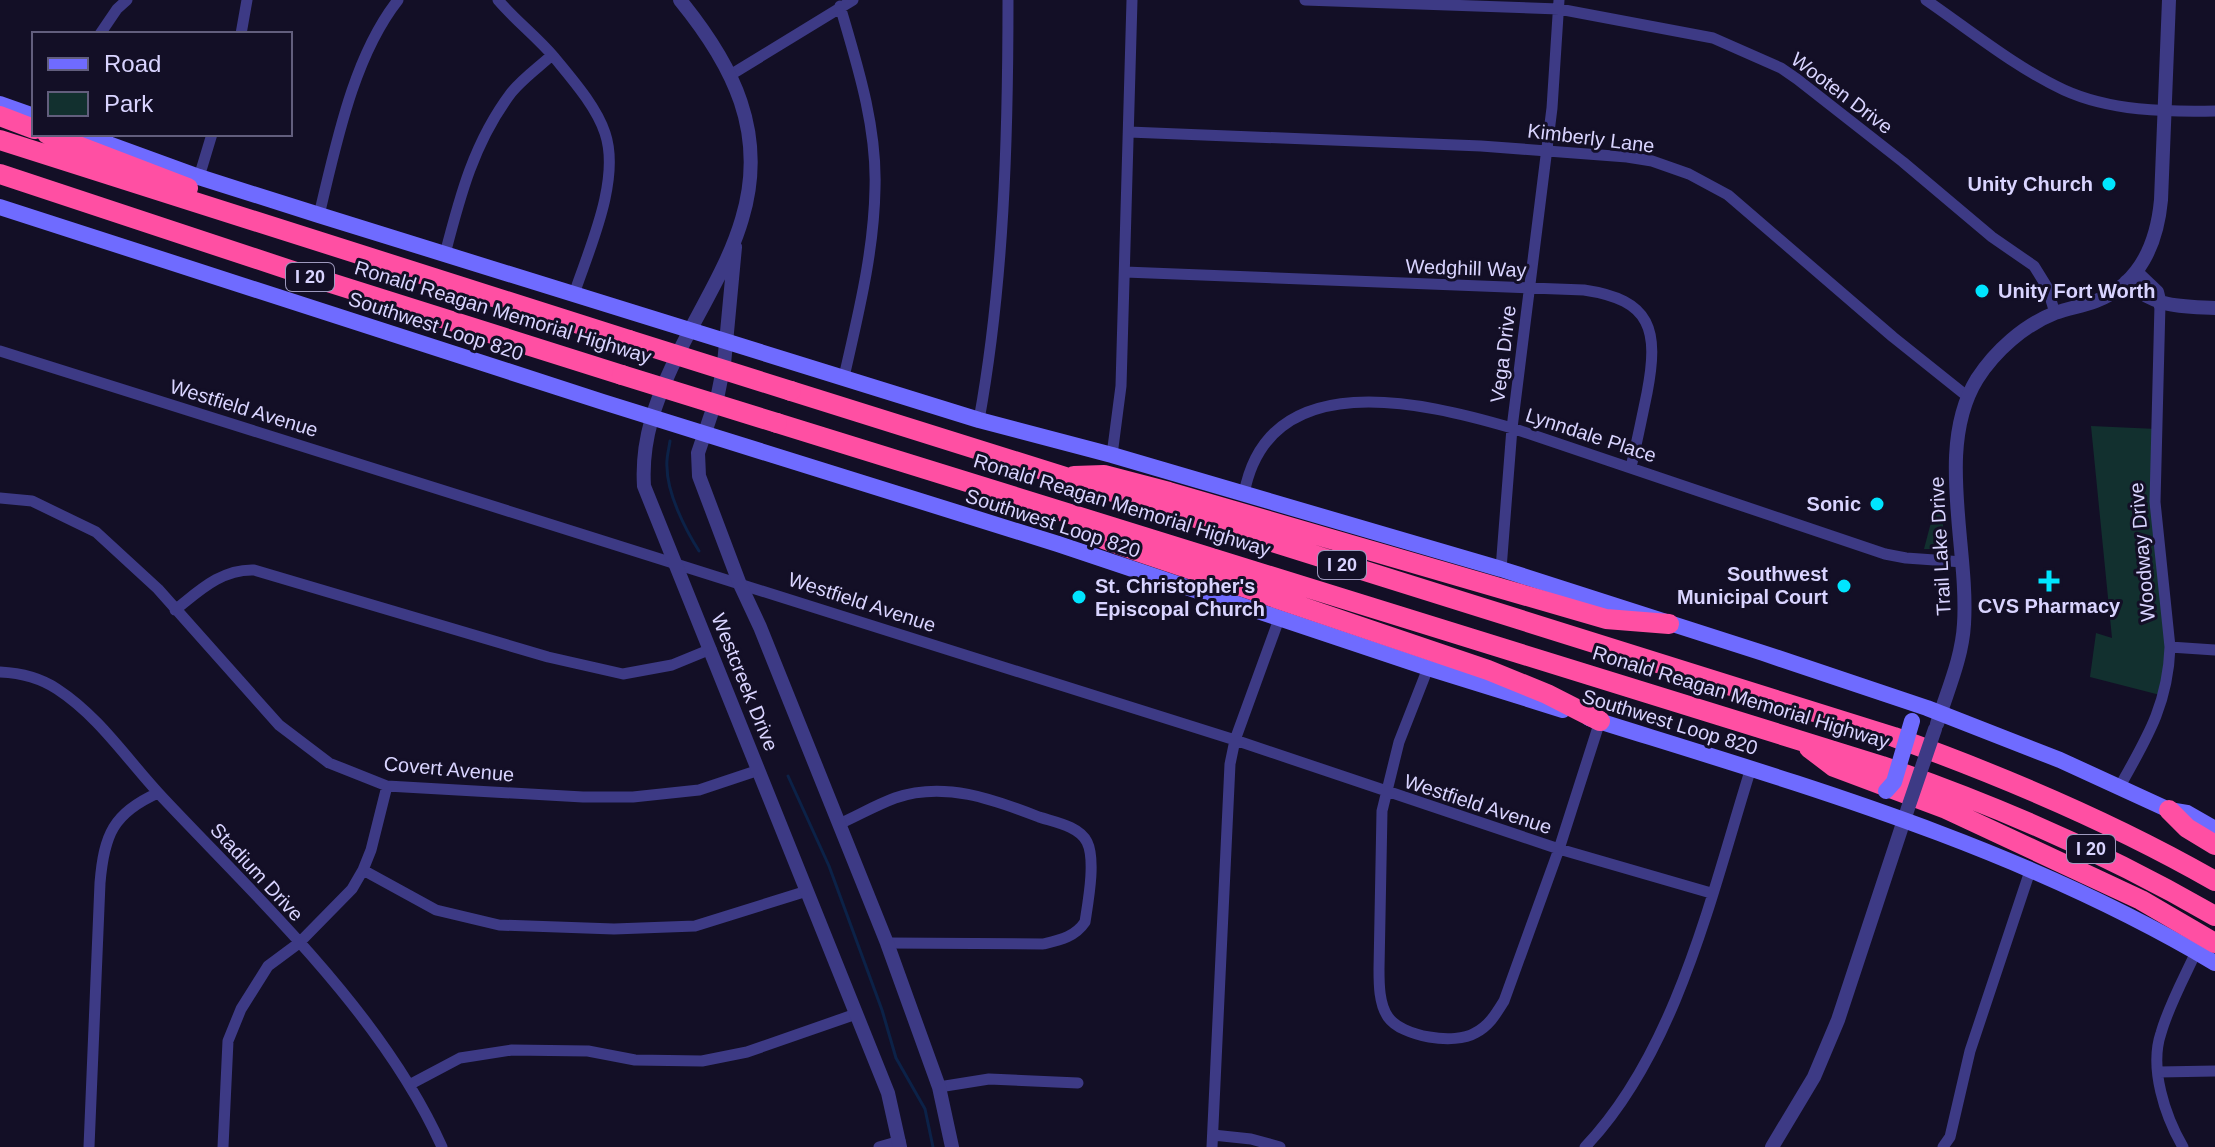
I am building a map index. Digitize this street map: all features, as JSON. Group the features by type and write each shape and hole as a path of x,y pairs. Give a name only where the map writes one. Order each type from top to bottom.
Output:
{"highway":[{"path":"0,116 32,128"},
{"path":"52,136 186,186 217,210"},
{"name":"Ronald Reagan Memorial Highway","path":"0,140 1057,476 1894,737 2028,787 2091,815 2215,881"},
{"name":"Ronald Reagan Memorial Highway","path":"0,174 279,267 1935,784 2009,812 2114,860 2215,916"},
{"path":"0,188 49,191"},
{"path":"1057,476 1104,475 1606,619 1669,624"},
{"path":"1078,516 1104,539 1488,670 1547,694 1600,721"},
{"path":"1795,738 1834,767 1946,809 2141,900 2215,943"},
{"path":"2169,810 2187,828 2215,845"}],"main road":[{"path":"0,104 32,115"},
{"path":"86,136 199,177 979,420 1112,455 1501,569 1899,698 1938,722 2120,786 2169,810 2187,813 2215,829"},
{"name":"Southwest Loop 820","path":"0,207 650,417 1058,544 1428,668 1836,796 1907,812 2128,914 2215,963"},
{"path":"1836,796 1872,795 1886,791 1894,782 1912,721 1908,709 1899,698"}],"street":[{"path":"101,32 127,0"},
{"path":"241,32 247,0"},
{"path":"319,215 358,75 375,33 398,0"},
{"path":"498,0 552,55 594,110 608,143 608,173 601,212 574,294"},
{"name":"Westcreek Drive","path":"680,0 708,35 732,74 746,120 752,170 737,235 727,341 718,394 698,453 699,476 739,582 887,943 939,1087 952,1147"},
{"path":"732,74 853,0"},
{"path":"979,420 989,360 1005,162 1008,0"},
{"path":"1112,455 1121,386 1132,0"},
{"name":"Wooten Drive","path":"1305,0 1559,4 1713,38 1781,68 1858,126 1992,237 2034,266 2047,287 2055,313"},
{"path":"1926,0 2066,91 2102,102 2165,112 2215,111"},
{"path":"2169,0 2159,224 2149,254 2132,277 2157,292 2160,304 2215,308"},
{"name":"Vega Drive","path":"1501,569 1512,428 1548,150 1559,4"},
{"path":"840,6 870,127 875,186 872,230 860,304 844,377"},
{"path":"445,254 464,182 478,145 512,92 552,55"},
{"name":"Kimberly Lane","path":"1129,132 1548,150 1652,161 1711,183 1770,229 1893,337 1968,397"},
{"path":"199,177 211,136"},
{"name":"Westcreek Drive","path":"737,235 650,417 642,459 644,486 888,1093 900,1144"},
{"name":"Wedghill Way","path":"1125,272 1605,293 1630,304 1647,323 1653,341 1652,368 1631,467"},
{"name":"Trail Lake Drive","path":"1772,1147 1814,1077 1838,1020 1959,657 1964,628 1963,562 1955,450 1968,397 1984,369 2034,323 2097,300 2132,277"},
{"name":"Woodway Drive","path":"2120,786 2161,707 2170,647 2155,502 2160,304"},
{"name":"Westfield Avenue","path":"0,351 1235,740 1559,849 1711,893"},
{"name":"Lynndale Place","path":"1244,494 1247,476 1265,443 1278,429 1304,413 1330,405 1371,401 1427,407 1512,428 1885,554 1963,562"},
{"name":"Covert Avenue","path":"0,498 32,501 96,532 158,589 263,709 294,738 329,763 387,786 633,797 699,790 759,770"},
{"path":"175,610 217,577 238,569 254,570 548,657 623,674 672,665 711,649"},
{"path":"1279,619 1235,740 1230,764 1213,1141 1251,1139 1280,1147"},
{"path":"2170,647 2215,650"},
{"path":"1428,668 1399,742 1382,811 1379,990 1389,1018 1405,1029 1424,1035 1461,1038 1474,1035 1495,1016 1514,974 1559,849 1600,721"},
{"name":"Stadium Drive","path":"0,672 23,673 58,690 110,735 158,793 299,943 377,1035 409,1085 442,1147"},
{"path":"1585,1147 1625,1096 1661,1033 1695,944 1751,768"},
{"path":"223,1147 228,1041 241,1009 268,966 299,943 352,889 371,850 387,786"},
{"path":"839,824 895,798 922,791 955,791 1006,804 1075,830 1087,841 1091,858 1085,922 1080,930 1065,939 1043,944 887,943"},
{"path":"89,1147 100,883 106,842 118,821 134,803 158,793"},
{"path":"1949,1144 1970,1051 2031,868"},
{"path":"363,870 436,910 499,925 682,928 807,891"},
{"path":"2183,1147 2163,1104 2157,1050 2160,1034 2196,952"},
{"path":"409,1085 460,1058 512,1050 588,1051 635,1060 702,1061 747,1052 856,1014"},
{"path":"2159,1072 2215,1071"},
{"path":"939,1087 989,1079 1078,1083"},
{"path":"879,1147 900,1144"}],"green space":[{"path":"2091,426 2157,429 2155,476 2170,647 2164,696 2090,677 2096,633 2112,638"},
{"path":"1934,511 1942,513 1945,549 1924,549"}],"waterway":[{"path":"670,441 667,464 670,488 683,522 699,551"},
{"path":"788,776 829,866 882,1010 896,1058 925,1109 933,1147"}],"place":[{"name":"Unity Church","path":"2109,184"},
{"name":"Unity Fort Worth","path":"1982,291"},
{"name":"Sonic","path":"1877,504"},
{"name":"CVS Pharmacy","path":"2049,581"},
{"name":"Southwest Municipal Court","path":"1844,586"},
{"name":"St. Christopher's Episcopal Church","path":"1079,597"}]}
